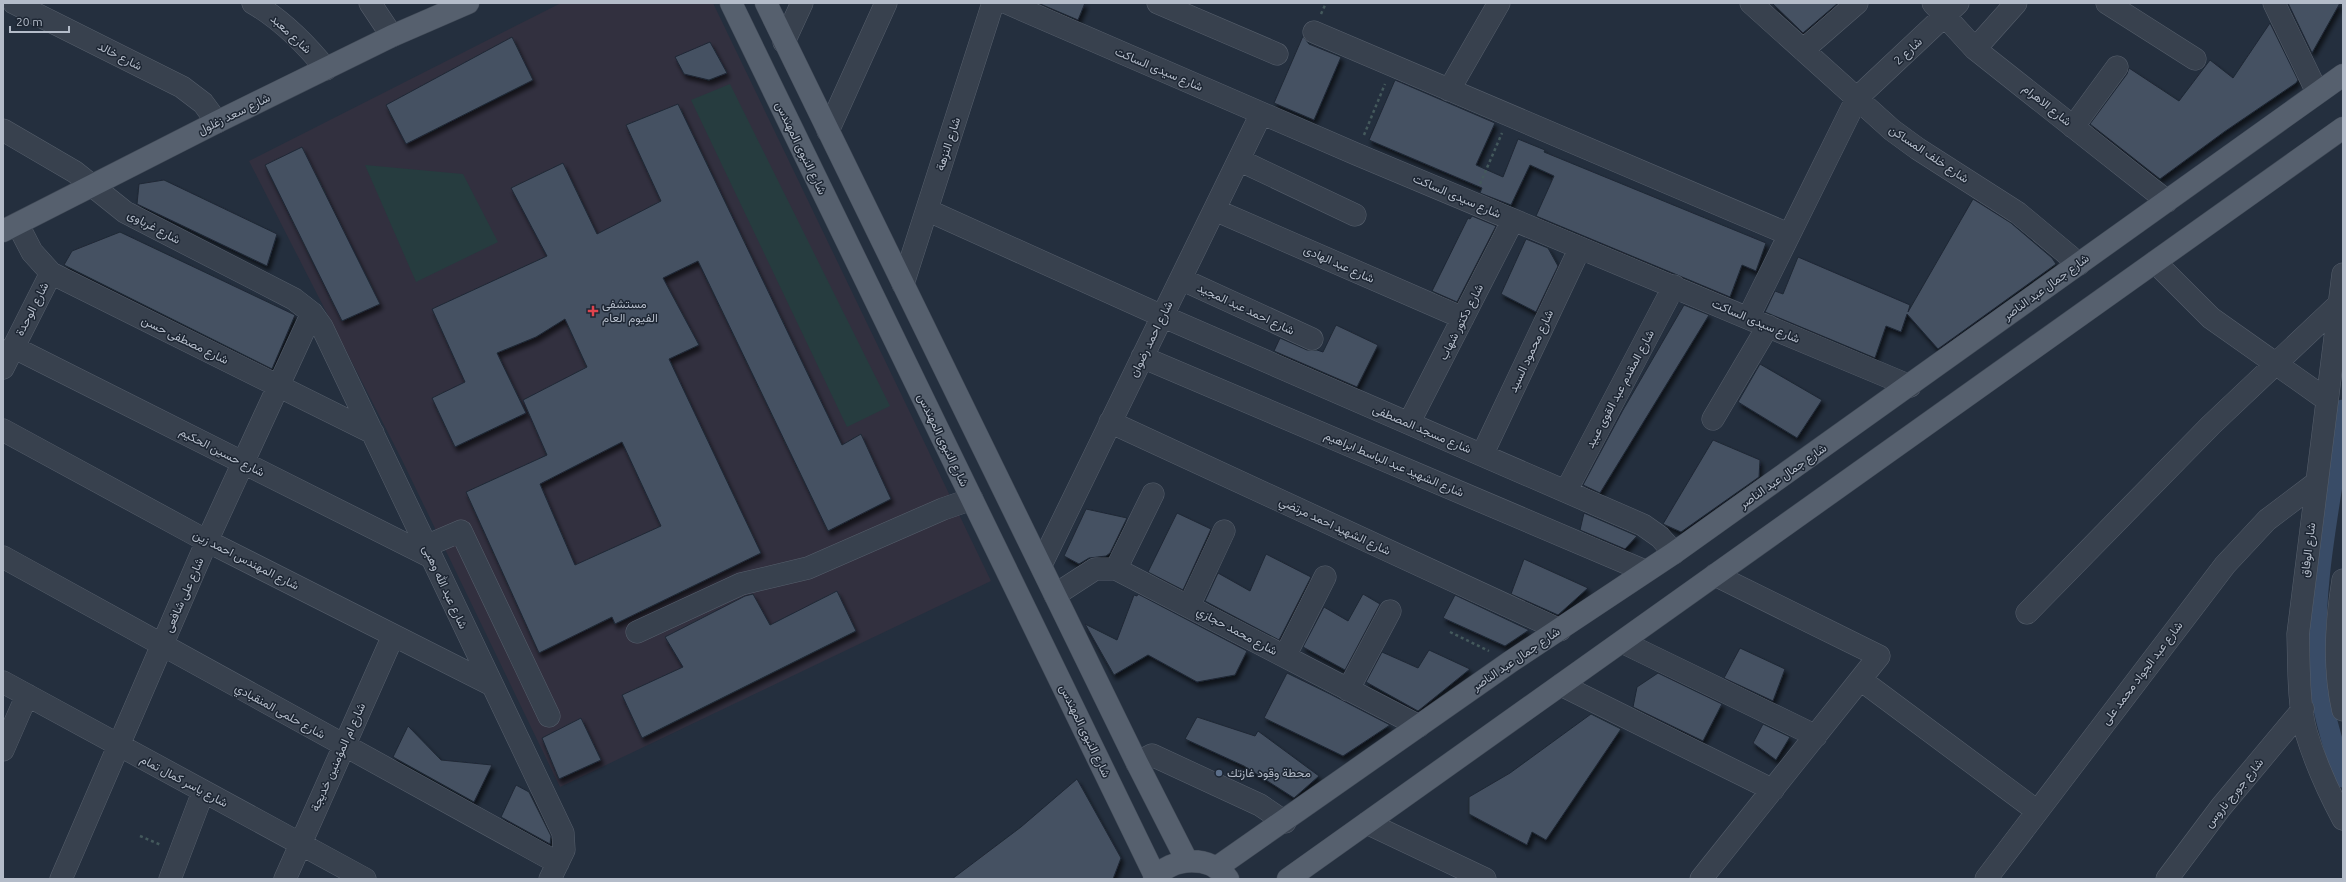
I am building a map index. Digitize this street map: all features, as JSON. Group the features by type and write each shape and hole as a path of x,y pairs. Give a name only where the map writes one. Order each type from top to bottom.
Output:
{"main road":[{"name":"شارع سعد زغلول","path":"10,228 217,122 392,36 468,3"},
{"name":"شارع النبوى المهندس","path":"730,3 972,499 1154,878"},
{"path":"766,3 1041,565 1136,763 1187,861"},
{"name":"شارع جمال عبد الناصر","path":"1222,874 1285,822 1419,726 1510,662 1674,553 1910,386 2343,74"},
{"path":"777,97 805,84"},
{"path":"795,135 825,126"},
{"path":"1288,879 2343,128"},
{"path":"972,499 1002,488"},
{"path":"1154,878 1170,866 1187,861 1202,862 1222,874"}],"street":[{"name":"شارع خالد","path":"14,3 182,87 203,103 217,122"},
{"name":"شارع معبد","path":"253,3 283,23 300,39 326,69"},
{"path":"370,3 392,36"},
{"path":"784,42 802,3"},
{"path":"825,126 886,3"},
{"name":"شارع النزهة","path":"903,284 993,3"},
{"name":"شارع سيدى الساكت","path":"1007,3 1261,114 1910,386"},
{"path":"1158,3 1276,54"},
{"path":"1449,90 1499,3"},
{"name":"شارع خلف المساكن","path":"1751,3 1898,134 2018,213 2079,264"},
{"path":"1803,50 1857,3"},
{"path":"1975,48 2016,3"},
{"path":"2106,3 2195,59"},
{"path":"2274,3 2317,92"},
{"name":"شارع الاهرام","path":"1945,7 1975,48 2167,201"},
{"name":"شارع 2","path":"1748,318 1788,234 1857,98 1945,7"},
{"path":"1314,32 1788,234"},
{"path":"2073,127 2117,67"},
{"name":"شارع احمد رضوان","path":"1041,565 1261,114"},
{"name":"شارع غرباوى","path":"3,130 75,172 125,212 294,299 312,313"},
{"path":"1239,160 1355,215"},
{"name":"شارع مسجد المصطفى","path":"927,210 1162,316 1643,525 1660,537 1674,553"},
{"name":"شارع عبد الهادى","path":"1215,210 1463,318"},
{"name":"شارع دكتور شهاب","path":"1409,423 1513,220"},
{"name":"شارع مصطفى حسن","path":"10,228 51,273 374,433"},
{"name":"شارع محمود السيد","path":"1482,455 1580,248"},
{"path":"2155,262 2211,318 2327,400"},
{"name":"شارع الوحدة","path":"3,368 51,273"},
{"name":"شارع الوفاق","path":"2343,274 2298,634 2306,731 2325,785 2343,819"},
{"name":"شارع احمد عبد المجيد","path":"1181,279 1312,339"},
{"name":"شارع المقدم عبد القوى عبيد","path":"1566,491 1674,286"},
{"path":"2027,613 2211,426 2339,304"},
{"name":"شارع على شافعى","path":"61,879 120,747 161,645 207,541 280,387 312,313"},
{"name":"شارع عبد الله وهبى","path":"312,313 322,327 374,433 563,833 564,850 554,871"},
{"path":"1713,419 1768,326"},
{"name":"شارع حسين الحكيم","path":"13,347 244,463 429,552"},
{"name":"شارع الشهيد عبد الباسط ابراهيم","path":"1142,358 1645,571"},
{"name":"شارع الشهيد احمد مرتضي","path":"1110,422 1560,630"},
{"name":"شارع المهندس احمد زين","path":"3,430 207,541 392,636 492,685"},
{"name":"شارع عبد الجواد محمد على","path":"1986,879 2225,565 2267,520 2316,484"},
{"path":"1116,569 1153,494"},
{"path":"637,632 741,584 808,568 943,509 972,499"},
{"path":"429,552 461,531 548,716"},
{"path":"1189,606 1224,531"},
{"name":"شارع حلمى المنقبادي","path":"3,557 343,745 554,871"},
{"name":"شارع محمد حجازي","path":"1055,595 1095,569 1109,567 1116,569 1419,726"},
{"path":"1701,879 1879,656 1715,575"},
{"path":"1285,656 1325,577"},
{"path":"2343,580 2338,614 2336,657 2343,710"},
{"path":"1348,690 1390,611"},
{"name":"شارع ام المؤمنين خديجة","path":"285,879 392,636"},
{"path":"1622,642 1816,736"},
{"path":"1861,680 2037,811"},
{"name":"شارع ياسر كمال تمام","path":"3,682 203,792 300,842 365,879"},
{"path":"1561,685 1773,790"},
{"path":"3,750 27,696"},
{"name":"شارع جورج ناروس","path":"2167,879 2221,807 2303,708"},
{"path":"1136,763 1152,755 1260,805 1285,822"},
{"path":"170,879 203,792"},
{"path":"1367,823 1485,879"}],"path":[{"path":"1356,154 1392,65"},
{"path":"1472,202 1510,115"},
{"path":"1450,632 1510,662"}],"shaded area":[{"name":"مستشفى الفيوم العام","path":"561,3 713,3 991,581 560,787 402,460 249,161"}],"green space":[{"path":"730,84 890,406 847,427 691,100"},
{"path":"365,165 463,174 498,242 416,282"}],"building":[{"path":"1038,3 1085,3 1078,20"},
{"path":"1772,3 1838,3 1803,33"},
{"path":"2288,3 2340,3 2312,53"},
{"path":"2270,23 2298,80 2296,83 2224,132 2160,179 2090,124 2127,74 2129,68 2179,101 2210,60 2233,78"},
{"path":"1303,36 1309,44 1341,57 1314,120 1274,103"},
{"path":"512,37 533,80 406,144 386,105"},
{"path":"710,42 727,73 709,80 684,74 675,57"},
{"path":"1395,80 1495,123 1476,165 1503,177 1518,139 1545,150 1544,152 1766,243 1756,271 1742,265 1730,297 1536,216 1554,176 1530,165 1511,205 1480,193 1482,188 1369,140"},
{"path":"678,104 842,445 861,434 891,499 828,531 698,261 663,278 699,345 669,359 761,553 615,624 612,617 539,653 466,492 547,455 523,400 587,367 565,319 536,337 497,353 526,413 455,447 432,398 465,382 432,309 547,256 511,188 563,163 597,234 661,201 626,125","holes":["622,442 661,526 575,565 540,484"]},
{"path":"302,147 380,304 342,321 265,165"},
{"path":"164,180 277,234 267,266 137,204 139,184"},
{"path":"1973,199 2011,223 2052,258 2056,264 1938,349 1907,314 1901,332 1886,326 1875,358 1765,312 1775,291 1783,294 1798,257 1910,305 1908,312"},
{"path":"1472,216 1496,226 1457,302 1432,291 1468,218 1470,219"},
{"path":"120,232 295,315 272,369 64,265 72,251"},
{"path":"1526,239 1548,248 1558,266 1536,312 1501,294"},
{"path":"1684,305 1709,315 1600,493 1583,485 1623,410"},
{"path":"1336,325 1378,345 1357,387 1274,351 1280,338 1307,350 1317,350 1323,352"},
{"path":"1760,364 1822,400 1797,438 1738,402"},
{"path":"1713,440 1760,460 1759,477 1681,532 1663,524"},
{"path":"1086,509 1127,518 1110,553 1106,556 1089,558 1079,564 1064,556"},
{"path":"1177,513 1211,529 1183,590 1148,572"},
{"path":"1584,513 1637,536 1625,549 1580,530"},
{"path":"1266,554 1311,577 1279,640 1205,601 1218,573 1250,591"},
{"path":"1524,559 1588,588 1558,615 1511,594"},
{"path":"837,591 856,631 642,738 622,695 683,667 665,637 745,596 753,594 770,625"},
{"path":"1138,594 1247,651 1235,675 1197,682 1148,655 1114,675 1085,624 1117,640 1134,595 1137,596"},
{"path":"1363,594 1380,604 1345,670 1303,647 1324,607 1348,621"},
{"path":"1455,595 1529,630 1505,646 1443,618"},
{"path":"1740,648 1785,669 1773,701 1724,678"},
{"path":"1429,650 1470,669 1418,711 1366,682 1382,652 1418,668"},
{"path":"1287,673 1390,725 1343,756 1264,718"},
{"path":"1658,673 1722,704 1703,741 1633,707 1637,687"},
{"path":"1591,714 1621,729 1546,840 1532,832 1527,845 1469,814 1469,797 1510,773"},
{"path":"1197,717 1255,736 1258,731 1319,776 1294,798 1244,766 1185,739"},
{"path":"581,718 601,760 559,779 542,738"},
{"path":"1763,724 1790,737 1776,760 1753,743"},
{"path":"408,726 441,760 492,765 474,802 393,757"},
{"path":"1077,779 1121,858 1113,879 952,879 1021,827"},
{"path":"516,785 529,792 551,836 550,844 501,817"}],"waterway":[{"path":"2343,410 2320,569 2316,634 2317,666 2321,694 2327,722 2343,777"}],"place":[{"name":"مستشفى الفيوم العام","path":"593,311"},
{"name":"محطة وقود غازتك","path":"1219,773"}]}
